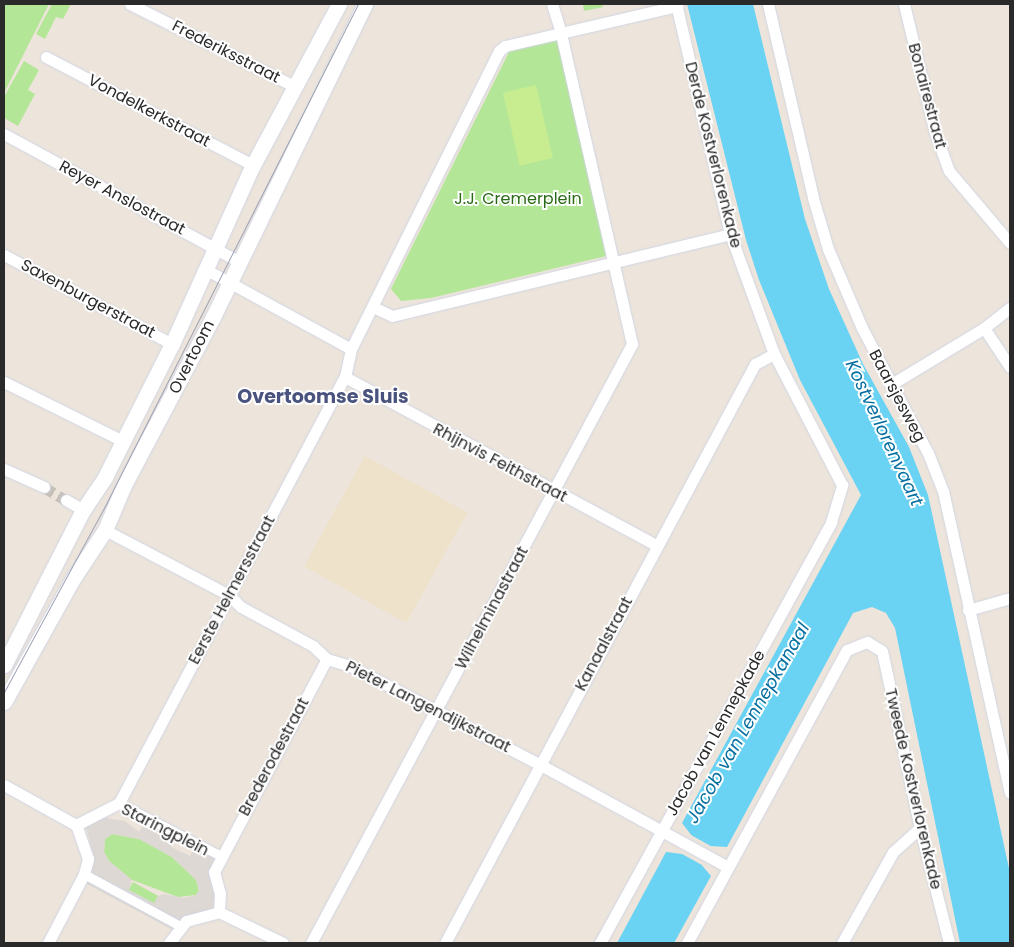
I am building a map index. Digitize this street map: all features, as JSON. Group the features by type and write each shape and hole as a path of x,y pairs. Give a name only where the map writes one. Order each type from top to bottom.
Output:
{"main road":[{"name":"Overtoom","path":"4,665 83,510 106,477 172,344 253,164 296,88 339,4"},
{"name":"Overtoom","path":"4,702 74,577 105,530 124,485 229,284 365,4"}],"street":[{"name":"Frederiksstraat","path":"130,4 296,88"},
{"path":"552,4 562,33 615,263"},
{"name":"Baarsjesweg","path":"768,4 813,198 828,249 862,328 890,385 928,453 943,491 1010,793"},
{"name":"Bonairestraat","path":"904,4 934,133 949,172 1010,243"},
{"path":"345,377 351,349 499,51 505,46 676,5"},
{"name":"Derde Kostverlorenkade","path":"676,5 730,234 774,354 842,485 831,522"},
{"name":"Vondelkerkstraat","path":"46,57 253,164"},
{"name":"Reyer Anslostraat","path":"4,134 240,262"},
{"path":"373,307 392,316 730,234"},
{"name":"Saxenburgerstraat","path":"4,255 172,344"},
{"name":"Wilhelminastraat","path":"311,943 437,712 632,344 615,263"},
{"path":"205,269 229,284 351,349"},
{"path":"890,385 984,328 1010,308"},
{"path":"984,328 1010,367"},
{"name":"Kanaalstraat","path":"446,943 755,364 774,354"},
{"name":"Rhijnvis Feithstraat","path":"345,377 657,546"},
{"name":"Eerste Helmersstraat","path":"118,803 345,377"},
{"path":"4,382 124,441"},
{"path":"4,469 44,486"},
{"path":"66,500 83,510"},
{"name":"Jacob van Lennepkade","path":"600,943 831,522"},
{"name":"Pieter Langendijkstraat","path":"105,530 229,595 241,607 313,646 326,659 350,666 540,764 728,867"},
{"path":"968,610 1010,598"},
{"name":"Tweede Kostverlorenkade","path":"728,867 741,850 847,650 867,642 882,651 920,828 949,943"},
{"name":"Brederodestraat","path":"221,856 326,659"},
{"path":"4,785 76,825 88,859 84,874 48,943"},
{"name":"Staringplein","path":"76,825 118,803 221,856 214,872 220,894 220,912"},
{"path":"842,943 893,852 920,828"},
{"path":"688,943 728,867"},
{"path":"84,874 180,926"},
{"path":"170,943 180,926 191,919 220,912 283,943"}],"shaded area":[{"path":"365,456 467,513 406,623 304,566"},
{"path":"101,817 125,821 139,832 148,819 180,831 171,847 190,856 196,845 219,853 209,872 216,898 214,908 173,930 85,883 94,859 86,826","holes":["112,834 139,839 172,857 196,880 199,890 196,895 184,898 165,894 158,896 154,903 129,890 132,880 109,861 104,852 105,839"]}],"green space":[{"path":"4,4 49,4 4,93"},
{"path":"52,4 71,4 63,19 56,17 45,39 36,34"},
{"path":"602,4 603,7 584,11 583,5"},
{"name":"J.J. Cremerplein","path":"558,40 606,256 431,298 401,301 391,289 510,50"},
{"path":"24,61 39,70 28,90 35,94 18,126 4,118 4,97"},
{"path":"536,85 553,158 520,166 503,93"},
{"path":"112,834 139,839 172,857 196,880 199,891 196,895 178,897 132,880 109,861 104,852 105,839"},
{"path":"133,882 158,896 154,904 129,890"}],"water":[{"path":"687,4 753,4 805,219 829,289 863,364 909,447 928,495 1010,873 1010,943 960,943 895,628 886,613 872,607 853,613 727,847 710,846 700,863 711,876 674,943 617,943 666,852 682,854 692,836 682,823 861,495 800,380 759,280 746,240"}],"pier":[{"path":"691,835 711,846 701,865 681,853"}],"tunnel":[{"path":"44,487 66,500"}],"tram line":[{"path":"4,692 107,502 358,4"}],"district":[{"name":"Overtoomse Sluis","path":"323,397"}],"water label":[{"name":"Kostverlorenvaart","path":"884,433"},
{"name":"Jacob van Lennepkanaal","path":"748,723"}]}
